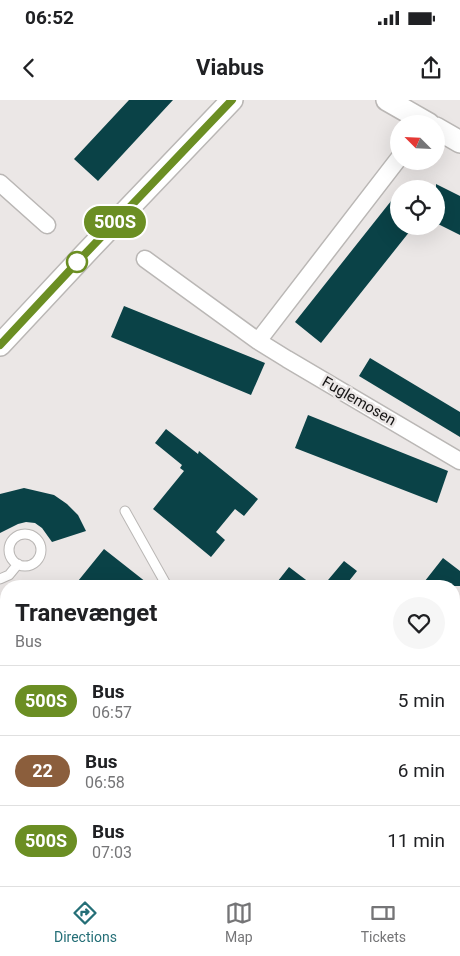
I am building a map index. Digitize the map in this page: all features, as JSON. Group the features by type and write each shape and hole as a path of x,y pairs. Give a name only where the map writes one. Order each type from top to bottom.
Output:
{"street":[{"path":"0,345 232,100"},
{"path":"387,100 413,115"},
{"path":"445,133 460,142"},
{"path":"258,341 390,170"},
{"path":"0,183 47,224"},
{"name":"Fuglemosen","path":"145,259 258,341 460,461"}],"lane":[{"path":"125,511 164,580"},
{"path":"0,579 9,574 18,564"}],"building":[{"path":"129,100 173,100 98,181 74,159"},
{"path":"445,188 460,196 460,235 445,228"},
{"path":"390,202 390,235 407,235 321,343 295,322"},
{"path":"124,306 265,363 251,395 111,337"},
{"path":"370,358 460,412 460,437 359,376"},
{"path":"308,415 448,471 437,503 295,448"},
{"path":"166,429 198,454 199,451 258,499 244,516 235,509 216,532 225,540 211,557 153,509 184,471 180,468 182,465 155,443"},
{"path":"24,488 54,495 67,504 78,515 86,531 52,542 42,528 35,523 26,522 0,533 0,494"},
{"path":"104,549 143,580 79,580"},
{"path":"443,558 460,571 460,580 426,580"},
{"path":"344,561 357,571 350,580 328,580"},
{"path":"289,567 306,580 279,580"}],"bus line":[{"name":"500S","path":"0,345 232,100"}]}
